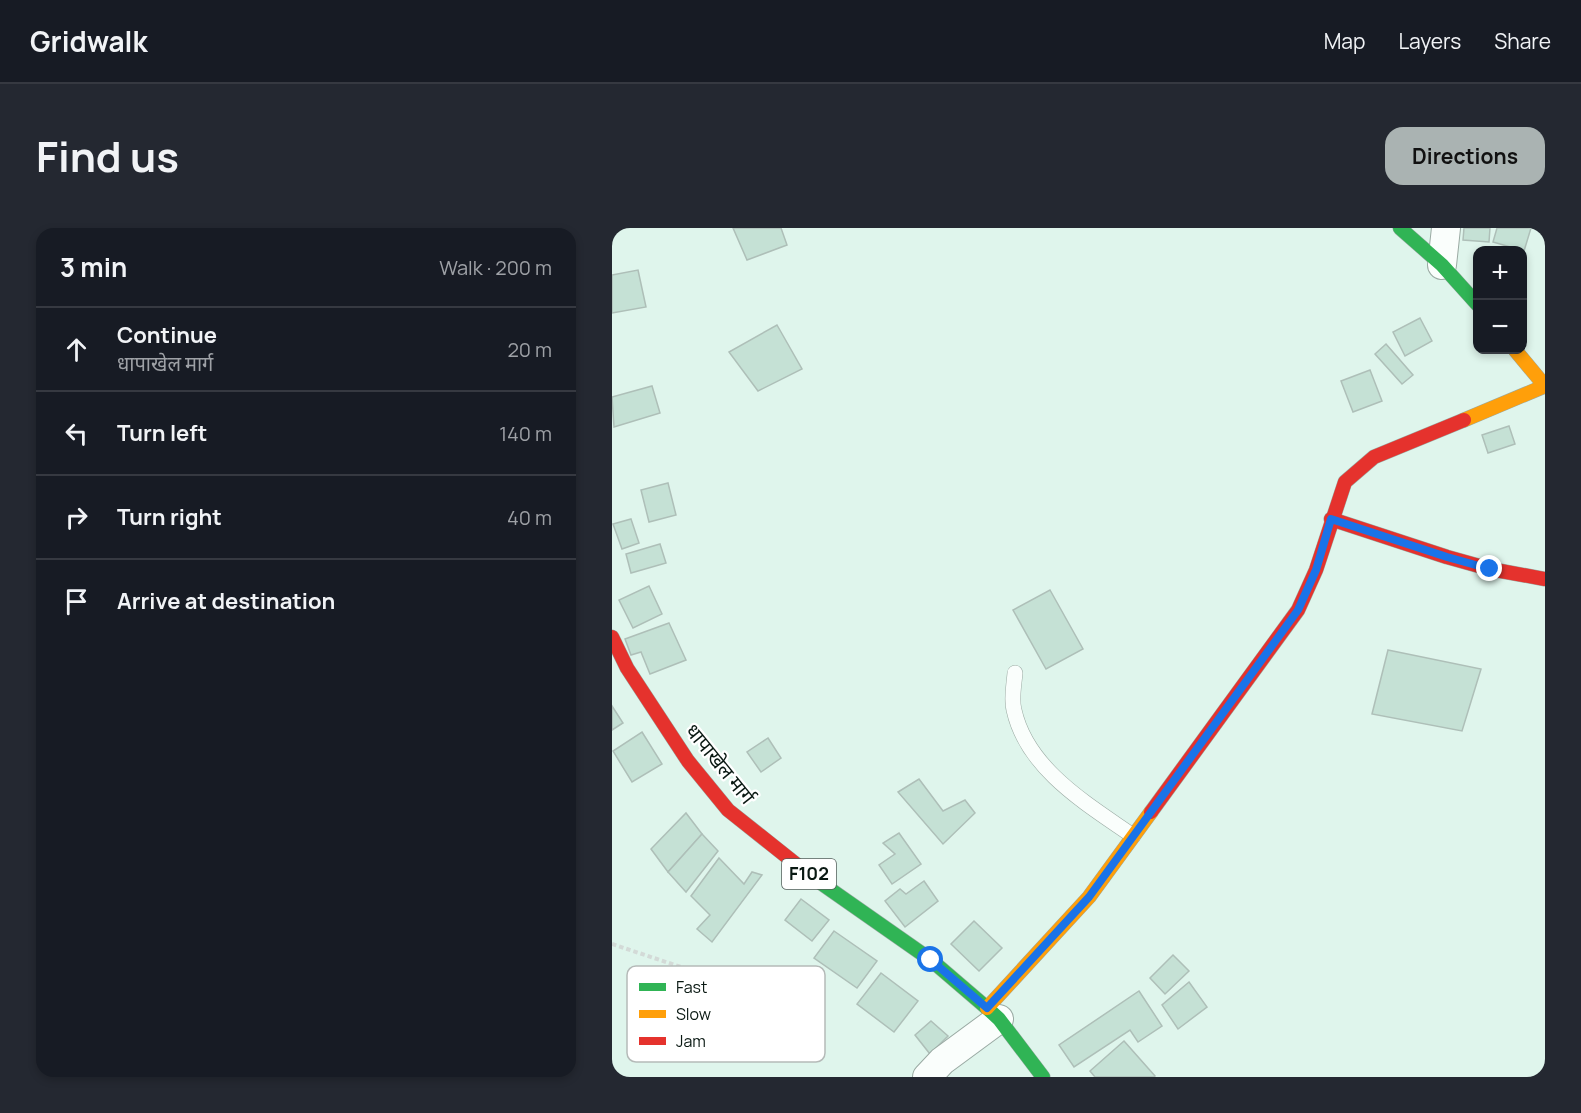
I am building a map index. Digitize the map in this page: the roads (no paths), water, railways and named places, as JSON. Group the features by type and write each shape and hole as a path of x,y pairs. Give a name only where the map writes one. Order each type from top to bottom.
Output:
{"street":[{"path":"1400,228 1442,265 1474,300"},
{"path":"1442,265 1446,228"},
{"path":"927,1077 993,1013 1089,897 1298,610 1316,570 1345,482 1374,457 1545,386 1518,354"},
{"path":"1331,519 1447,557 1490,569 1545,579"},
{"name":"धापाखेल मार्ग","path":"612,637 620,674 728,810 790,861 931,960 993,1013 1043,1077"}],"lane":[{"path":"1015,673 1013,708 1022,732 1041,762 1074,794 1133,836"}]}
